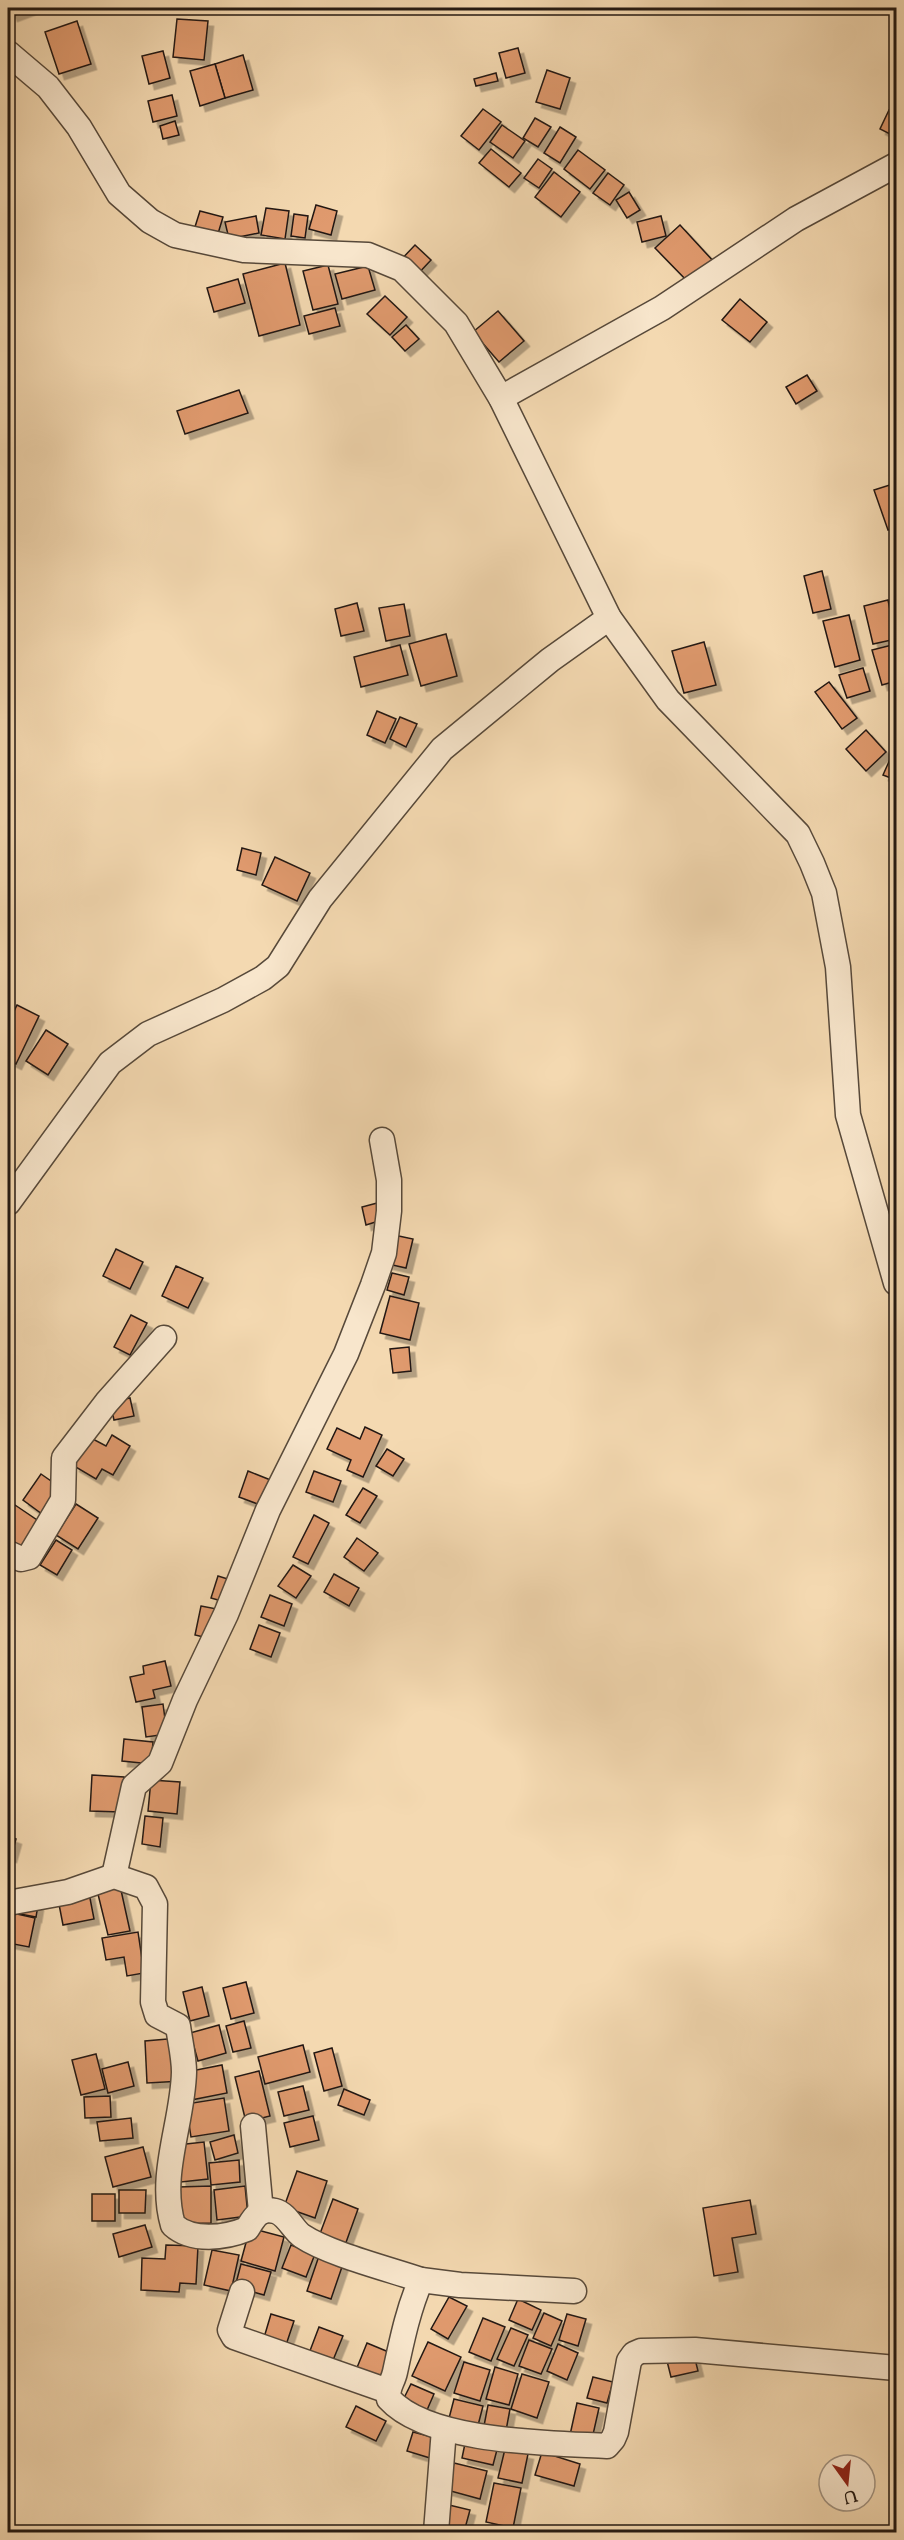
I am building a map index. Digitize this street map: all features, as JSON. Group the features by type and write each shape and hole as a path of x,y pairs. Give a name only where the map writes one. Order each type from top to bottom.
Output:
{"street":[{"path":"8,53 48,87 79,127 119,194 150,221 175,235 244,250 276,253 349,252 390,263 402,270 456,323 501,398 609,618 668,700 798,834 812,863 824,893 838,967 848,1115 897,1283"},
{"path":"501,398 662,308 796,219 897,165"},
{"path":"8,1203 110,1063 147,1034 233,994 263,978 278,966 320,899 442,749 550,660 609,618"},
{"path":"114,1876 134,1786 160,1763 185,1700 226,1614 268,1510 346,1354 373,1285 384,1253 389,1211 389,1180 382,1140"},
{"path":"8,1553 21,1559 29,1557 63,1500 64,1458 107,1402 164,1338"},
{"path":"8,1903 68,1892 114,1876 146,1887 152,1894 156,1915 152,1983 154,2010 159,2016 178,2026 184,2071 170,2183 169,2205 173,2225 197,2237 231,2234 247,2229 254,2217 261,2212 274,2211 280,2213 301,2236 421,2280 460,2285 574,2291"},
{"path":"253,2126 261,2212"},
{"path":"421,2280 412,2301 395,2376 388,2391 389,2399 393,2405 444,2429 528,2442 607,2446 616,2432 629,2361 634,2354 641,2351 695,2350 897,2368"},
{"path":"242,2292 230,2330 234,2337 388,2391"},
{"path":"436,2532 444,2429"}],"building":[{"path":"9,8 30,8 31,9 12,16"},
{"path":"177,19 208,21 204,60 173,57"},
{"path":"77,21 91,64 59,74 45,32"},
{"path":"518,48 525,73 506,78 499,53"},
{"path":"163,51 170,78 149,84 142,56"},
{"path":"243,55 253,90 225,98 215,64"},
{"path":"215,64 225,98 200,106 190,71"},
{"path":"547,70 570,78 560,109 536,102"},
{"path":"496,73 498,81 476,86 474,79"},
{"path":"172,95 177,116 153,122 148,101"},
{"path":"483,109 501,122 479,150 461,136"},
{"path":"889,110 896,114 896,137 880,129"},
{"path":"535,118 551,127 538,147 523,138"},
{"path":"175,121 179,135 163,139 160,126"},
{"path":"502,125 525,141 513,158 490,142"},
{"path":"560,127 576,137 560,163 544,153"},
{"path":"491,149 521,173 509,187 479,163"},
{"path":"578,150 605,170 590,189 564,169"},
{"path":"538,159 552,169 539,188 524,178"},
{"path":"554,172 580,192 561,217 535,197"},
{"path":"608,173 624,185 610,205 593,193"},
{"path":"629,192 640,210 627,218 616,200"},
{"path":"316,205 337,211 331,235 309,229"},
{"path":"266,208 289,211 285,239 261,235"},
{"path":"200,211 223,217 217,237 194,230"},
{"path":"294,214 308,216 305,238 291,236"},
{"path":"256,216 259,233 229,239 225,222"},
{"path":"661,216 666,236 642,242 637,222"},
{"path":"680,225 715,263 691,285 655,248"},
{"path":"415,245 431,260 415,277 398,263"},
{"path":"285,263 300,325 259,336 243,274"},
{"path":"328,265 338,304 313,310 303,271"},
{"path":"368,266 375,290 342,299 335,274"},
{"path":"238,279 245,303 214,312 207,288"},
{"path":"385,296 407,317 390,335 367,314"},
{"path":"740,299 767,322 750,342 722,320"},
{"path":"335,308 340,326 309,334 304,316"},
{"path":"498,311 524,341 499,362 473,332"},
{"path":"406,325 419,339 405,351 392,337"},
{"path":"807,375 817,391 796,404 786,387"},
{"path":"239,390 248,413 185,434 177,411"},
{"path":"896,483 896,527 888,530 874,490"},
{"path":"822,571 831,609 813,613 804,576"},
{"path":"888,600 896,639 873,644 864,606"},
{"path":"357,603 364,631 341,636 335,609"},
{"path":"404,604 410,636 386,641 379,608"},
{"path":"849,615 860,660 835,667 823,621"},
{"path":"446,634 457,676 421,686 409,644"},
{"path":"704,642 716,685 684,693 672,651"},
{"path":"896,644 896,681 882,685 872,650"},
{"path":"400,645 408,675 361,687 354,657"},
{"path":"863,668 870,691 847,698 839,675"},
{"path":"829,682 857,718 842,729 815,692"},
{"path":"377,711 396,719 385,743 367,735"},
{"path":"400,717 417,724 406,747 390,739"},
{"path":"866,730 886,752 866,771 846,749"},
{"path":"891,757 896,760 896,780 883,775"},
{"path":"242,848 261,853 256,875 237,870"},
{"path":"275,857 310,873 297,901 262,885"},
{"path":"17,1005 39,1016 16,1064 8,1060 8,1024"},
{"path":"46,1030 68,1044 48,1075 26,1061"},
{"path":"381,1202 385,1219 366,1225 362,1207"},
{"path":"394,1235 413,1239 406,1268 388,1264"},
{"path":"116,1249 143,1262 130,1289 103,1276"},
{"path":"176,1266 203,1278 188,1308 162,1296"},
{"path":"392,1273 409,1277 404,1295 387,1290"},
{"path":"390,1296 419,1303 410,1340 380,1333"},
{"path":"131,1315 147,1323 130,1355 114,1347"},
{"path":"409,1347 411,1371 393,1373 390,1349"},
{"path":"130,1398 134,1416 114,1420 110,1402"},
{"path":"365,1427 382,1435 363,1477 347,1470 351,1460 327,1449 337,1428 360,1439"},
{"path":"112,1435 130,1446 113,1475 102,1469 96,1479 74,1466 91,1438 106,1446"},
{"path":"387,1449 404,1459 393,1476 376,1466"},
{"path":"248,1471 273,1481 263,1506 239,1497"},
{"path":"314,1471 341,1481 333,1502 306,1492"},
{"path":"41,1474 61,1488 42,1514 23,1500"},
{"path":"363,1488 377,1496 360,1523 346,1515"},
{"path":"76,1504 98,1518 78,1549 56,1535"},
{"path":"15,1505 40,1522 17,1557 8,1550 8,1516"},
{"path":"314,1515 329,1523 308,1564 293,1557"},
{"path":"357,1538 378,1553 364,1571 344,1557"},
{"path":"56,1540 72,1550 57,1575 40,1565"},
{"path":"293,1565 311,1576 296,1598 278,1586"},
{"path":"334,1574 359,1588 349,1606 324,1592"},
{"path":"218,1576 231,1580 225,1602 211,1598"},
{"path":"270,1595 292,1604 284,1626 261,1617"},
{"path":"201,1606 217,1609 212,1639 195,1635"},
{"path":"259,1625 280,1633 271,1657 250,1649"},
{"path":"165,1661 171,1686 153,1690 155,1698 136,1702 130,1677 144,1674 143,1666"},
{"path":"163,1704 167,1734 146,1737 142,1707"},
{"path":"124,1739 153,1742 151,1764 122,1761"},
{"path":"92,1775 124,1777 121,1812 90,1811"},
{"path":"151,1780 180,1782 177,1814 148,1811"},
{"path":"145,1816 163,1818 160,1847 142,1844"},
{"path":"8,1836 16,1839 11,1857 8,1856"},
{"path":"119,1881 130,1931 108,1935 96,1886"},
{"path":"89,1893 94,1919 63,1925 58,1899"},
{"path":"22,1902 38,1905 36,1917 20,1914"},
{"path":"8,1912 35,1918 29,1947 8,1943"},
{"path":"138,1932 144,1973 127,1976 124,1957 106,1960 102,1938"},
{"path":"246,1982 254,2013 231,2019 223,1988"},
{"path":"202,1987 209,2016 190,2021 183,1992"},
{"path":"244,2021 251,2048 233,2052 226,2026"},
{"path":"219,2025 226,2053 198,2061 190,2033"},
{"path":"179,2038 182,2081 147,2083 145,2041"},
{"path":"303,2045 310,2072 265,2084 258,2057"},
{"path":"332,2048 342,2086 324,2091 314,2053"},
{"path":"96,2054 105,2089 81,2095 72,2060"},
{"path":"128,2062 134,2086 108,2093 102,2069"},
{"path":"222,2065 227,2093 191,2100 186,2072"},
{"path":"259,2071 270,2116 246,2122 235,2077"},
{"path":"303,2086 309,2110 284,2116 278,2092"},
{"path":"344,2089 370,2100 364,2115 338,2105"},
{"path":"110,2096 111,2117 85,2118 84,2097"},
{"path":"224,2098 229,2131 191,2137 186,2104"},
{"path":"313,2116 319,2140 290,2147 284,2123"},
{"path":"131,2118 133,2138 100,2141 97,2122"},
{"path":"234,2135 238,2153 215,2160 210,2142"},
{"path":"204,2142 208,2179 181,2182 177,2145"},
{"path":"143,2147 151,2177 113,2187 105,2157"},
{"path":"239,2160 240,2182 211,2185 209,2163"},
{"path":"297,2171 327,2181 315,2218 284,2207"},
{"path":"211,2186 211,2223 179,2224 178,2187"},
{"path":"245,2186 248,2216 217,2220 214,2190"},
{"path":"119,2190 146,2190 145,2213 119,2213"},
{"path":"92,2194 115,2194 115,2221 92,2221"},
{"path":"333,2199 358,2209 344,2248 318,2239"},
{"path":"750,2200 756,2234 732,2238 738,2272 714,2276 703,2208"},
{"path":"145,2225 152,2247 119,2257 113,2234"},
{"path":"250,2228 284,2237 275,2271 241,2261"},
{"path":"166,2245 198,2246 196,2284 180,2283 179,2292 141,2290 142,2258 165,2259"},
{"path":"291,2245 315,2254 306,2277 282,2268"},
{"path":"212,2250 239,2255 231,2291 204,2285"},
{"path":"320,2253 344,2261 331,2299 307,2291"},
{"path":"241,2264 271,2272 264,2295 235,2287"},
{"path":"449,2297 467,2306 448,2339 431,2329"},
{"path":"518,2299 541,2310 532,2330 509,2320"},
{"path":"544,2313 562,2321 551,2346 533,2338"},
{"path":"271,2314 294,2321 285,2348 263,2341"},
{"path":"567,2314 586,2319 578,2346 559,2340"},
{"path":"483,2318 505,2327 491,2361 469,2352"},
{"path":"319,2327 343,2336 331,2365 308,2356"},
{"path":"511,2328 528,2335 514,2366 497,2359"},
{"path":"529,2340 552,2349 541,2374 519,2366"},
{"path":"428,2342 461,2357 445,2391 412,2376"},
{"path":"367,2343 391,2353 378,2385 354,2375"},
{"path":"558,2344 578,2353 567,2380 547,2371"},
{"path":"693,2351 698,2371 671,2377 666,2357"},
{"path":"464,2362 490,2370 480,2401 454,2393"},
{"path":"495,2367 518,2374 509,2405 486,2399"},
{"path":"522,2374 549,2382 537,2418 511,2409"},
{"path":"593,2377 613,2382 607,2403 587,2398"},
{"path":"411,2384 434,2394 427,2410 403,2400"},
{"path":"454,2399 483,2406 476,2433 447,2426"},
{"path":"577,2403 599,2408 592,2439 570,2435"},
{"path":"488,2405 510,2409 505,2436 483,2431"},
{"path":"356,2406 386,2421 376,2441 346,2427"},
{"path":"413,2432 436,2438 430,2458 407,2451"},
{"path":"467,2434 499,2442 493,2465 462,2458"},
{"path":"505,2449 528,2454 522,2483 498,2478"},
{"path":"542,2452 580,2464 574,2486 535,2475"},
{"path":"454,2463 487,2471 480,2499 447,2490"},
{"path":"494,2483 521,2488 513,2528 486,2522"},
{"path":"449,2505 470,2510 464,2532 442,2532"}]}
